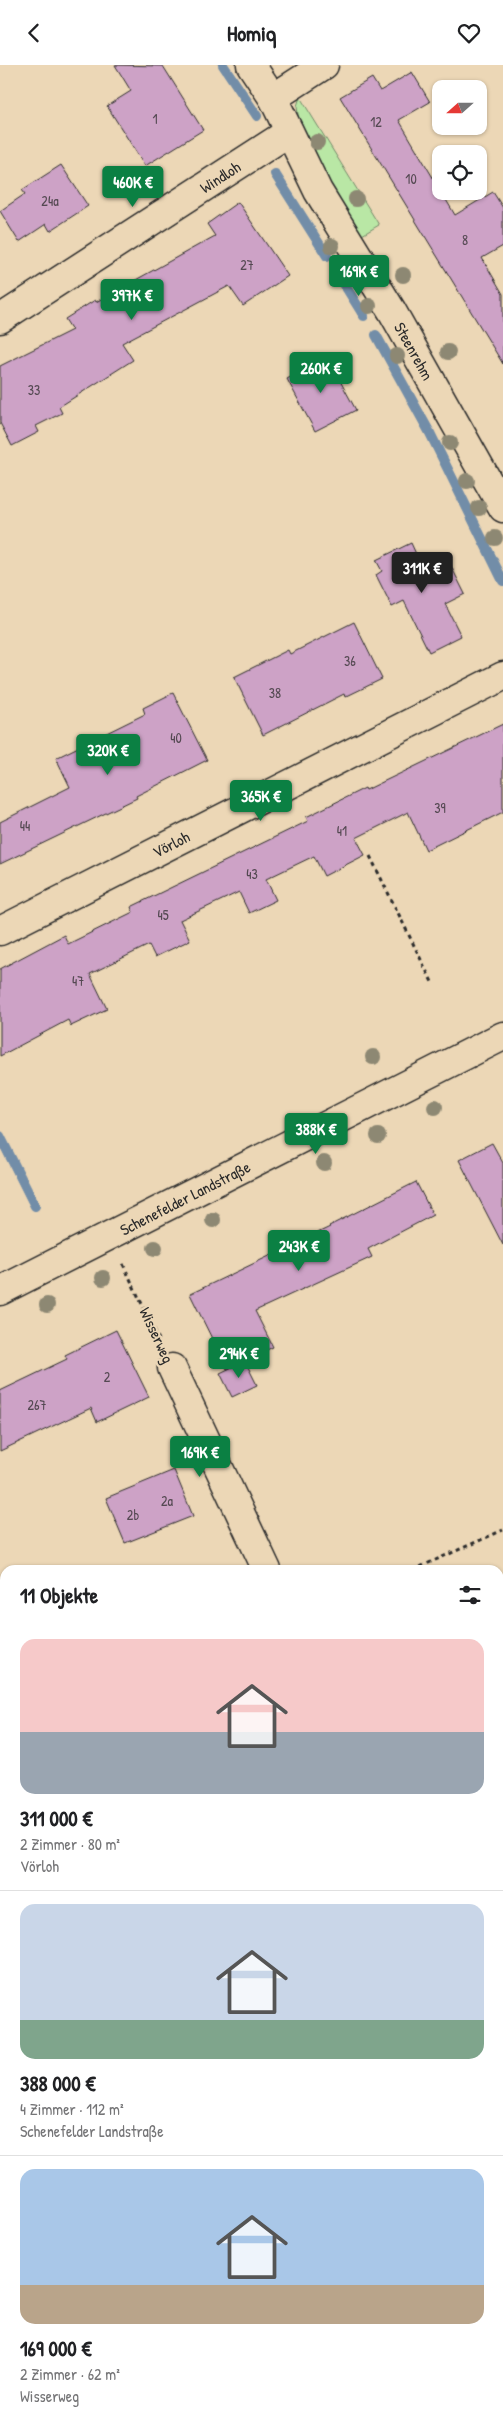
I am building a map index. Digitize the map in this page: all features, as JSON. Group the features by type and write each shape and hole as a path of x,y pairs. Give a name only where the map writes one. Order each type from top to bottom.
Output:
{"street":[{"name":"Steenrehm","path":"251,65 272,98 318,191 392,311 503,508"},
{"path":"272,98 324,65"},
{"name":"Windloh","path":"0,319 289,132"},
{"name":"Vörloh","path":"0,931 503,676"},
{"name":"Schenefelder Landstraße","path":"0,1291 503,1037"},
{"name":"Wisserweg","path":"172,1368 265,1565"}],"path":[{"path":"370,856 432,982"},
{"name":"Wisserweg","path":"109,1237 172,1368"},
{"path":"424,1565 503,1530"}],"green space":[{"path":"300,97 379,225 362,235 329,183 299,124 297,106"}],"building":[{"path":"115,65 163,66 203,130 145,166 107,106 131,91"},
{"path":"412,72 430,102 399,120 432,176 432,200 446,200 455,215 480,200 487,200 487,196 493,192 503,208 503,246 482,258 503,294 503,364 340,97 372,78 380,91"},
{"path":"61,165 88,206 50,231 46,224 19,242 0,211 25,194 22,190"},
{"path":"238,202 288,276 243,306 229,286 122,343 133,360 59,407 62,413 36,426 39,432 12,446 0,423 0,366 72,330 65,319 95,300 96,302 215,236 207,224"},
{"path":"327,357 356,410 315,431 287,379"},
{"path":"411,543 426,576 450,564 465,594 445,604 461,636 429,652 404,601 392,607 376,575 382,571 376,560"},
{"path":"354,622 382,679 345,697 344,694 263,735 234,677 288,650 290,654"},
{"path":"173,693 207,760 136,796 137,798 0,864 0,822 70,787 56,758 145,714 143,708"},
{"path":"503,724 503,812 426,850 408,812 356,838 365,855 324,876 314,856 266,879 276,900 249,913 239,892 180,920 190,940 155,957 149,945 90,974 107,1009 71,1026 68,1020 0,1056 0,969 64,935 68,944 133,912 131,907 308,821 306,817"},
{"path":"492,1143 503,1163 503,1245 459,1160"},
{"path":"416,1182 433,1215 368,1249 372,1257 255,1311 273,1347 227,1369 190,1294 330,1227"},
{"path":"116,1330 149,1397 97,1422 91,1408 0,1451 0,1391 67,1359 65,1355"},
{"path":"245,1361 257,1385 232,1397 220,1373"},
{"path":"174,1470 193,1516 125,1543 106,1498"}],"waterway":[{"path":"223,65 257,116"},
{"path":"275,174 327,256"},
{"path":"339,276 364,316"},
{"path":"376,335 430,433 503,581"},
{"path":"0,1136 35,1206"}]}
